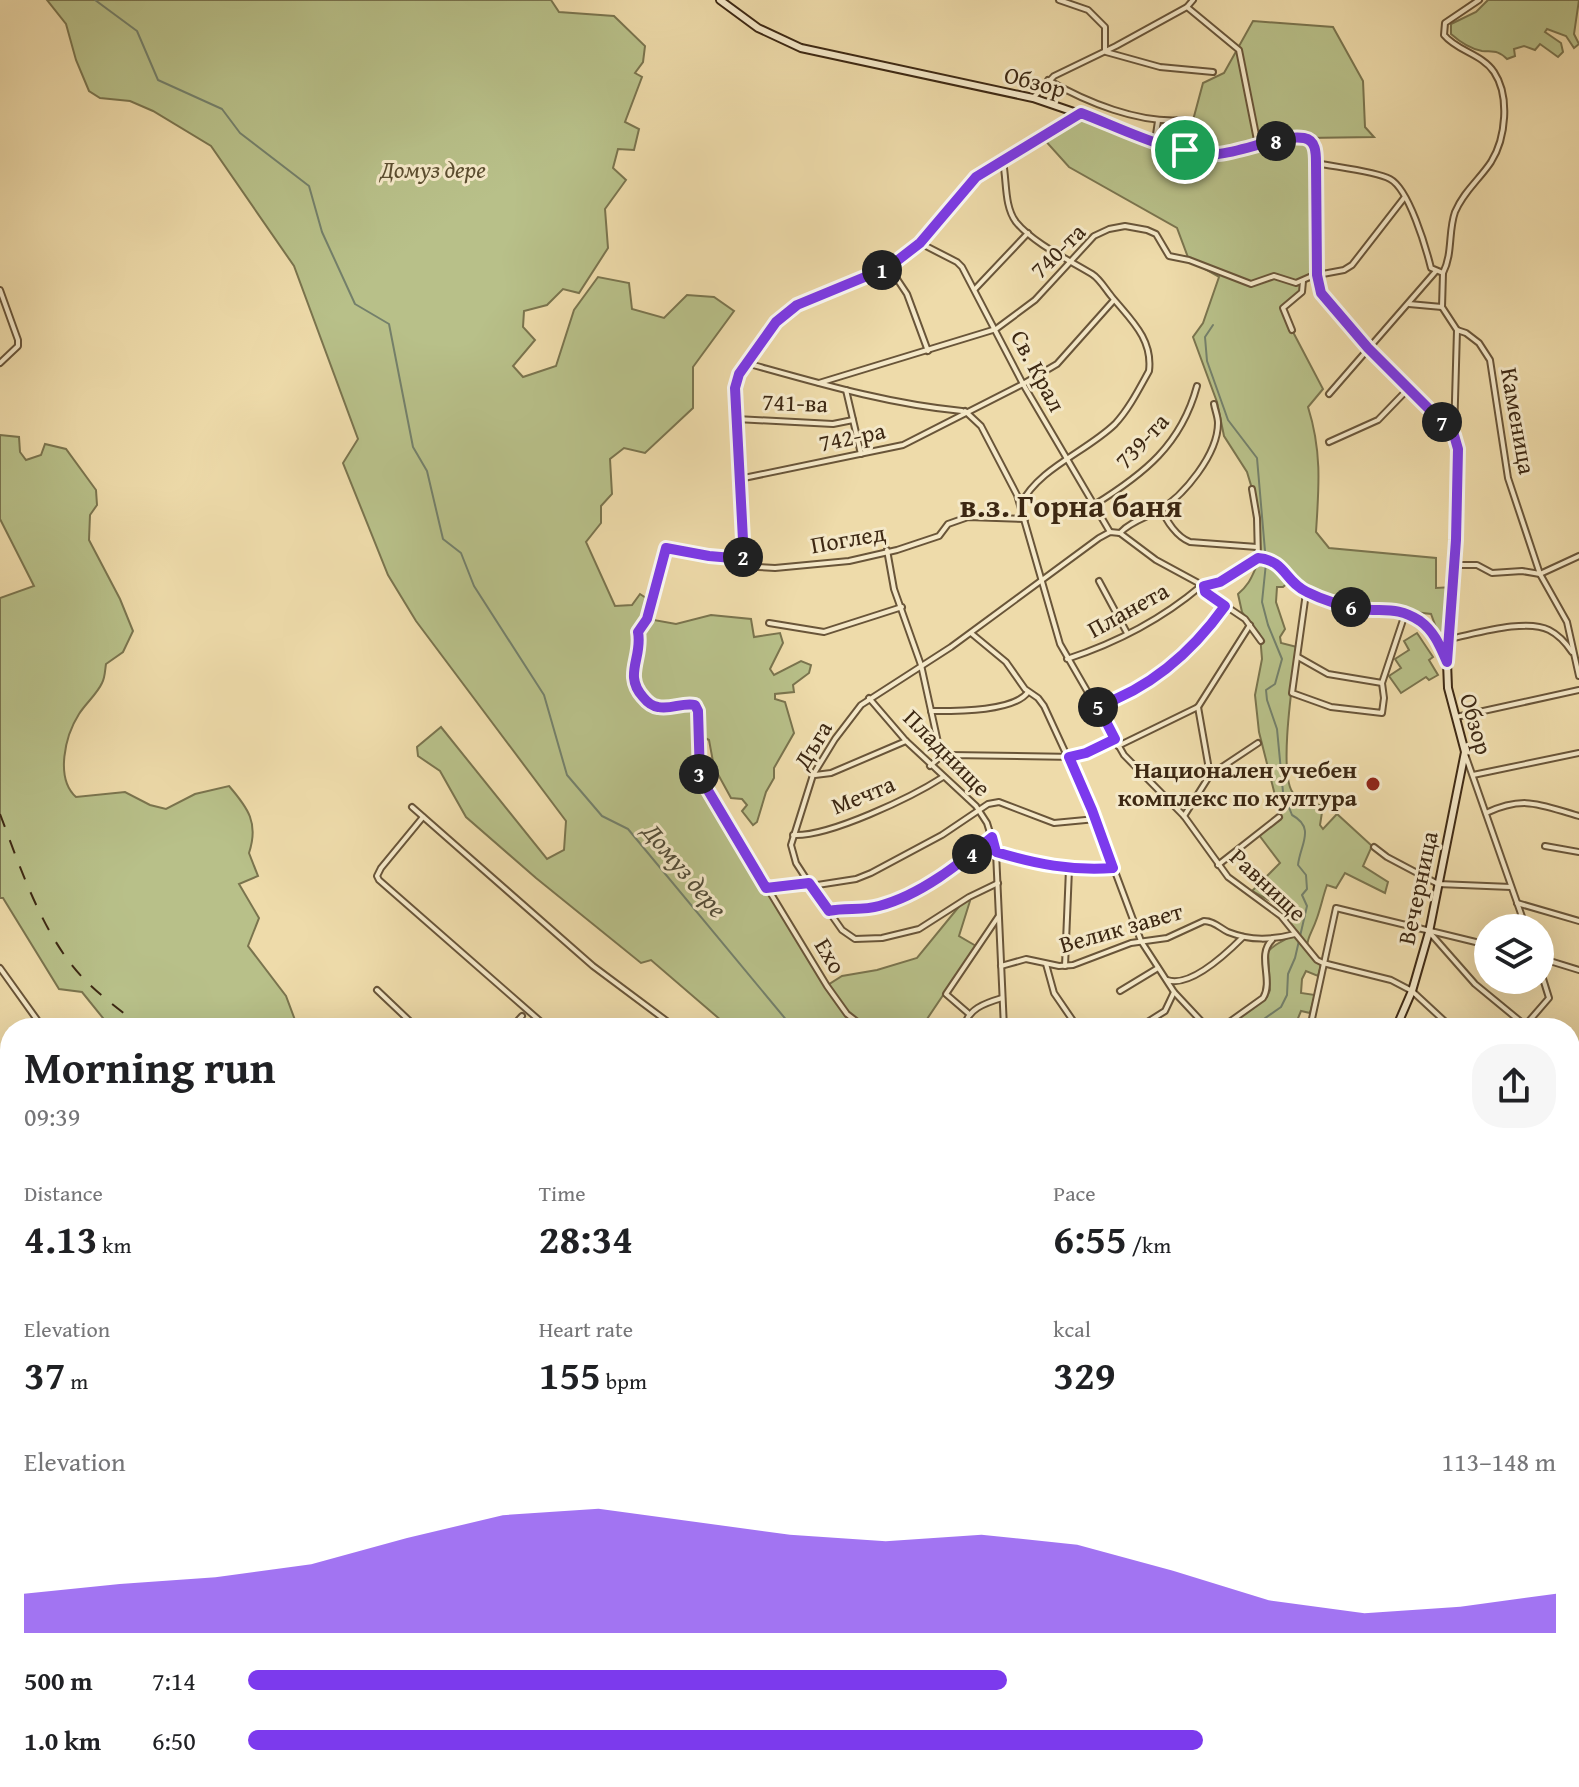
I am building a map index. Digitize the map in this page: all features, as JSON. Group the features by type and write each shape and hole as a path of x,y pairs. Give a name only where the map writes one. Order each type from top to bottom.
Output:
{"street":[{"name":"Обзор","path":"720,0 758,28 801,48 1033,98 1185,150 1214,154 1304,138 1311,141 1315,149 1316,163"},
{"path":"1059,0 1088,10 1105,27 1105,51"},
{"path":"1033,98 1048,80 1187,7 1193,0"},
{"path":"1408,304 1442,307 1443,273 1449,261 1456,211 1467,189 1490,163 1502,132 1503,97 1495,74 1488,64 1444,35 1445,23 1479,0"},
{"path":"1187,7 1239,50 1258,145"},
{"path":"1105,51 1160,67 1213,72"},
{"path":"1048,80 1069,92 1158,121 1184,120"},
{"path":"744,559 735,388 739,374 776,322 797,305 889,267 920,243 976,177 1081,113"},
{"path":"1155,141 1158,121"},
{"path":"1002,162 1010,212 1016,222 1094,275 1138,326 1149,352 1149,371 1125,412 1114,425 1067,462 1033,484 1020,506"},
{"path":"1443,273 1431,268 1421,228 1390,179 1316,163 1317,275 1321,293 1368,348 1454,435"},
{"name":"740-та","path":"819,383 996,329 1035,300 1094,236 1109,229 1125,226 1156,234 1169,256 1189,260 1243,282 1262,282 1274,276 1293,283 1344,270 1352,265 1404,198"},
{"path":"975,289 1028,233"},
{"name":"Св. Крал","path":"920,243 960,264 1023,384 1110,532"},
{"path":"889,267 907,294 928,351"},
{"path":"1329,394 1436,271"},
{"path":"1292,330 1283,308 1302,292 1303,281"},
{"path":"0,290 18,340 18,346 0,363"},
{"name":"742-ра","path":"739,479 903,445 1057,364 1114,300"},
{"name":"Каменица","path":"1442,307 1457,330 1479,343 1490,360 1508,478 1540,574 1567,622 1579,676"},
{"path":"1454,435 1457,330"},
{"path":"746,363 921,407 965,411"},
{"name":"739-та","path":"1094,505 1135,480 1167,446 1186,421 1197,386"},
{"path":"1329,442 1378,420 1408,389"},
{"path":"845,390 861,454"},
{"path":"1120,533 1125,527 1162,509 1199,472 1218,424 1214,404"},
{"name":"Равнище","path":"965,411 981,426 993,444 1025,519 1057,637 1118,746 1141,774 1184,816 1228,877 1281,916 1323,963"},
{"name":"741-ва","path":"736,419 819,424 853,420"},
{"name":"Обзор","path":"1454,435 1459,470 1448,688 1465,752 1521,914"},
{"path":"1252,489 1257,518 1258,558 1278,563 1292,581 1306,592 1357,608 1395,609 1421,622 1435,635 1447,662"},
{"path":"1162,509 1183,539 1190,542 1257,547"},
{"name":"Поглед","path":"672,548 744,559 758,567 775,568 849,561 939,536 948,524 968,517 1025,519"},
{"path":"1110,532 1120,533 1156,560 1203,586 1205,592 1250,625 1261,641"},
{"name":"Дъга","path":"793,835 813,775 848,721 869,698 971,633 1110,532"},
{"name":"Ехо","path":"672,548 666,548 647,619 638,632 640,642 634,668 635,688 647,703 658,707 695,705 698,711 700,777 827,986 852,1018"},
{"path":"887,550 892,582 921,665 941,756"},
{"path":"1455,565 1477,565 1492,573 1522,571 1540,574 1579,556"},
{"name":"Планета","path":"1067,659 1093,651 1167,612 1203,586 1220,582 1258,558"},
{"path":"1099,581 1127,633"},
{"path":"1306,592 1292,693 1331,707 1382,713 1382,683 1405,614"},
{"path":"1098,706 1142,688 1209,629 1225,606"},
{"path":"769,623 824,632 902,607"},
{"path":"1118,746 1198,707 1250,625"},
{"path":"1449,639 1520,626 1539,626 1564,640 1573,654"},
{"path":"971,633 1006,662 1028,692 1041,701 1096,819 1141,941 1174,992 1198,1018"},
{"path":"1297,657 1328,674 1382,683"},
{"path":"1455,717 1579,690"},
{"path":"931,711 1005,705 1022,699 1028,692"},
{"name":"Пладнище","path":"869,698 930,766 979,810 992,837 998,883 1003,1018"},
{"path":"1198,707 1210,775"},
{"path":"930,766 941,756 1069,757 1086,753 1115,739"},
{"path":"813,775 831,773 906,741"},
{"path":"1184,816 1210,775 1258,743"},
{"name":"Вечерница","path":"1400,1018 1412,991 1429,932 1465,752"},
{"path":"1473,775 1579,753"},
{"name":"Мечта","path":"793,835 815,834 911,795 943,777"},
{"path":"766,888 856,879 942,835 988,804 999,802 1054,823 1096,819"},
{"path":"1486,813 1512,802 1529,802 1579,816"},
{"path":"412,807 593,966 664,1018"},
{"path":"423,817 381,868 377,876 379,880 537,1018"},
{"path":"1218,865 1279,817"},
{"path":"793,835 791,852 810,885 842,930 852,938 882,938 919,929 969,897 998,883"},
{"path":"829,911 870,908 892,901 952,869 992,837"},
{"path":"1545,846 1579,852"},
{"path":"1374,847 1438,884 1511,887"},
{"path":"996,852 1069,869 1113,868"},
{"path":"1065,966 1069,869"},
{"path":"1517,903 1579,921"},
{"path":"1312,1018 1336,908 1474,942"},
{"path":"968,1013 946,994 998,917"},
{"name":"Велик завет","path":"1001,966 1026,959 1065,966 1091,960 1118,947 1167,938 1204,921 1243,937 1272,940 1295,934"},
{"path":"1429,932 1475,984 1515,1018"},
{"path":"1165,979 1173,982 1192,977 1243,937"},
{"path":"1235,1018 1263,998 1267,991 1265,952 1266,945 1272,940"},
{"path":"1554,962 1579,970"},
{"path":"1323,963 1391,980 1412,991 1441,1018"},
{"path":"1046,964 1054,993 1071,1018"},
{"path":"0,968 36,1018"},
{"path":"1120,991 1158,968"},
{"path":"377,990 406,1018"},
{"path":"1154,1018 1165,1011 1174,992"},
{"path":"1532,1018 1549,998 1548,994"},
{"path":"968,1013 1002,998"},
{"path":"967,1018 968,1013"}],"green space":[{"name":"Домуз дере","path":"47,0 551,0 559,12 614,16 645,46 643,62 635,73 642,77 625,122 639,129 634,150 618,149 613,168 626,180 605,209 608,248 579,293 563,289 547,305 524,311 523,327 535,340 513,366 523,377 556,366 574,310 598,277 629,283 632,309 664,318 687,295 714,297 734,311 693,367 693,408 645,453 624,448 610,459 612,494 601,506 601,523 586,542 615,606 632,605 640,594 649,600 648,619 676,624 711,615 751,619 754,637 780,633 783,643 770,669 774,675 801,661 811,665 809,673 793,685 794,692 775,694 775,699 785,702 794,733 774,768 774,778 766,792 757,822 753,825 742,811 747,805 742,799 731,798 714,767 709,740 703,737 698,751 766,888 826,986 842,976 917,958 966,898 970,901 959,936 976,946 928,1018 718,1018 651,960 641,963 466,817 440,771 418,756 417,747 441,727 547,859 564,850 566,821 416,621 388,575 343,463 358,439 294,266 211,146 153,111 130,101 100,98 89,91 66,24"},
{"path":"1488,0 1579,0 1574,34 1579,44 1574,48 1566,36 1547,29 1545,32 1561,43 1563,52 1558,57 1540,44 1535,50 1524,46 1514,49 1515,56 1507,59 1498,53 1470,47 1451,34 1451,24 1476,12"},
{"path":"1253,21 1333,27 1363,81 1365,127 1374,137 1306,138 1315,149 1317,275 1303,281 1302,292 1284,308 1323,389 1308,407 1317,454 1316,532 1329,548 1436,558 1436,588 1453,587 1445,641 1441,641 1431,614 1396,607 1354,607 1306,592 1291,580 1283,587 1277,587 1276,602 1285,629 1280,637 1281,643 1297,647 1288,724 1289,784 1297,796 1323,806 1320,825 1323,829 1337,814 1372,846 1363,866 1388,882 1385,893 1345,873 1336,888 1327,885 1307,943 1321,965 1318,976 1306,971 1302,979 1301,993 1315,995 1310,1013 1301,1011 1298,1018 1239,1018 1267,997 1270,990 1268,952 1296,931 1274,903 1252,891 1280,863 1259,835 1281,819 1259,732 1255,695 1262,659 1260,635 1242,612 1238,594 1249,582 1259,561 1274,561 1258,558 1253,492 1247,472 1224,436 1217,402 1193,337 1203,323 1219,277 1189,260 1177,228 1069,167 1042,137 1081,113 1185,150 1203,83 1224,73"},
{"path":"0,435 19,437 20,452 26,460 41,455 45,444 66,449 96,490 97,505 90,515 89,540 133,631 123,652 106,664 102,683 74,723 64,757 66,779 76,797 125,792 150,805 166,809 195,794 229,786 242,802 252,824 249,853 258,876 239,884 259,918 248,946 286,996 294,1018 103,1018 82,992 59,989 3,898 0,898 0,598 34,586 0,519"},
{"path":"1417,633 1433,657 1429,660 1438,675 1429,680 1426,677 1401,693 1389,676 1401,668 1395,659 1409,650 1404,641"}],"waterway":[{"name":"Домуз дере","path":"95,0 137,31 158,80 222,109 240,133 309,186 322,232 355,304 389,324 413,447 427,471 443,539 461,553 474,586 544,695 567,775 602,816 628,829 785,1018"},
{"path":"1213,325 1205,337 1207,361 1228,420 1257,458 1265,551"},
{"path":"1265,1018 1281,1007 1287,995 1288,974 1295,958 1307,906 1302,895 1307,889 1306,875 1298,865 1305,831 1292,815 1283,792 1277,729 1267,700 1266,690 1275,684 1282,659 1262,602 1266,563"}],"railway":[{"path":"0,814 35,902 57,944 85,980 130,1018"}],"place":[{"name":"Национален учебен комплекс по култура","path":"1373,784"}],"district":[{"name":"в.з. Горна баня","path":"1071,506"}],"route":[{"path":"1081,113 1185,150 1214,154 1288,139 1311,141 1316,163 1317,275 1321,293 1368,348 1447,427 1454,435 1458,449 1456,540 1447,662 1435,635 1421,622 1395,609 1367,610 1345,606 1306,592 1292,581 1278,563 1258,558 1220,582 1204,586 1205,592 1225,606 1209,629 1189,648 1142,688 1098,706 1115,739 1099,748 1069,757 1113,868 1061,869 1030,862 996,852 992,837 952,869 877,907 829,911 809,883 766,888 700,777 701,751 695,705 690,703 666,708 647,703 635,688 633,678 640,647 638,632 647,619 666,548 744,559 735,388 739,374 776,322 797,305 889,267 920,243 976,177 1081,113"}]}
